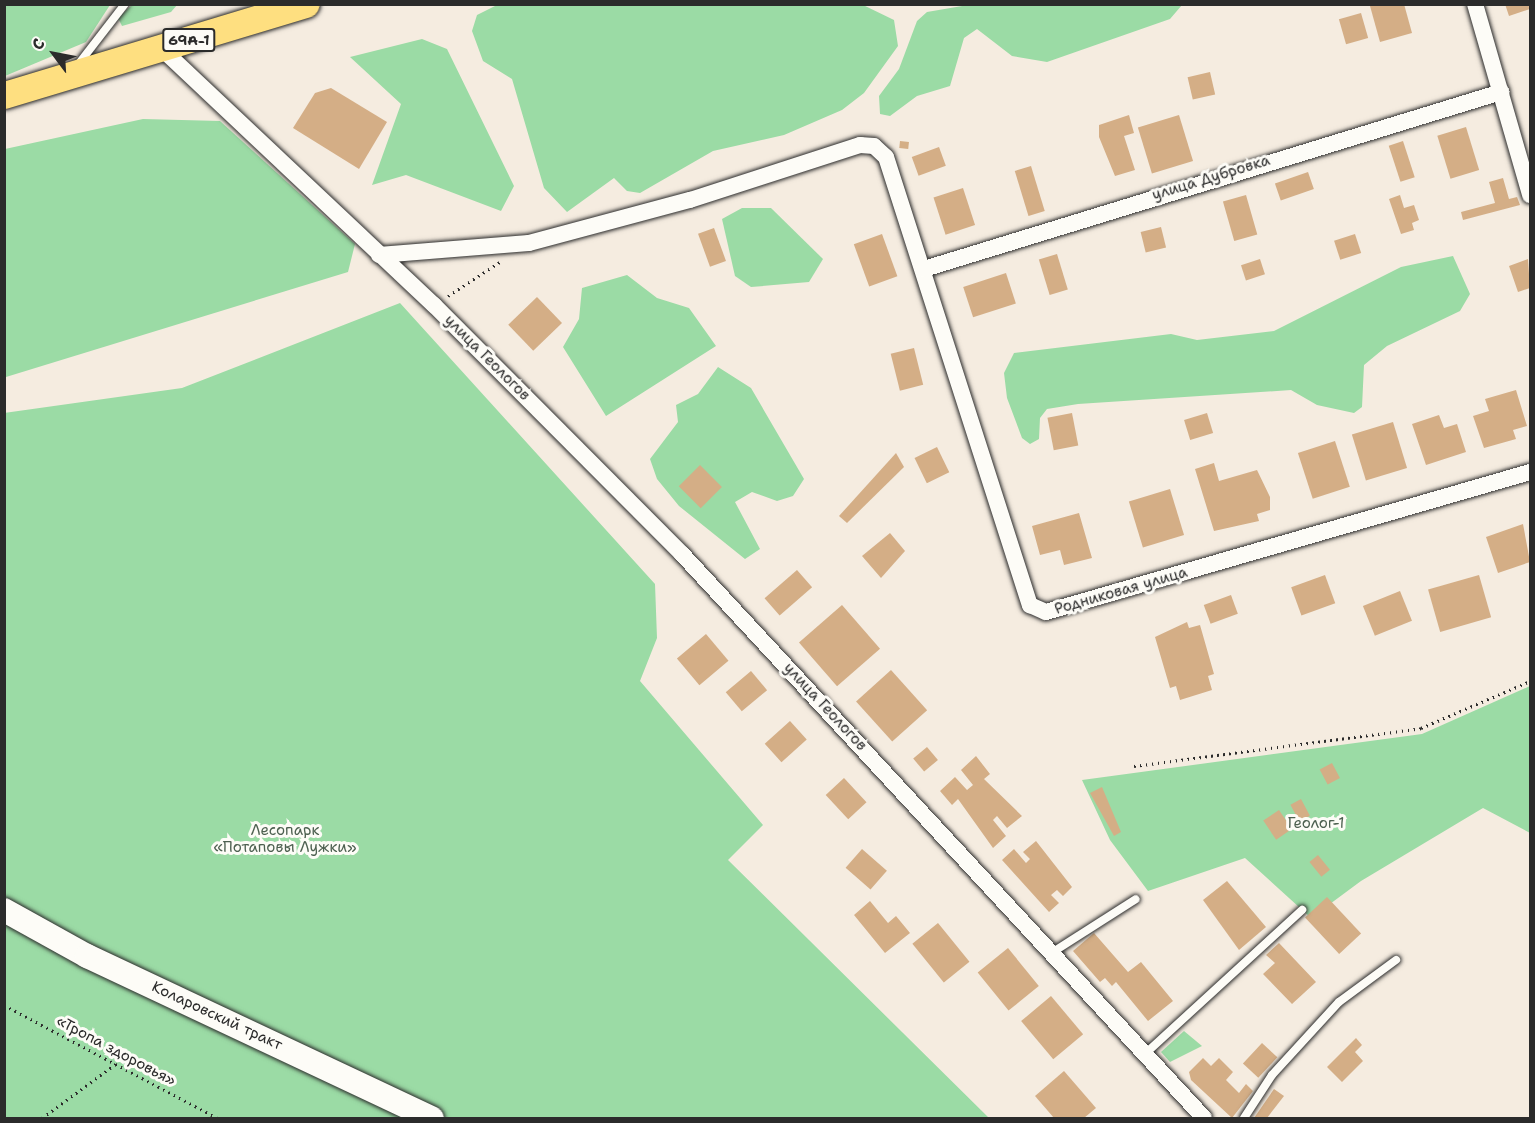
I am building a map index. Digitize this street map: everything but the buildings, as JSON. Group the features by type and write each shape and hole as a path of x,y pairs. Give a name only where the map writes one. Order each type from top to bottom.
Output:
{"main road":[{"name":"69А-1","path":"4,95 161,48 261,10 306,4"}],"street":[{"path":"1475,4 1530,195"},
{"name":"улица Геологов","path":"161,48 434,305 682,554 1053,952 1204,1119"},
{"name":"улица Дубровка","path":"924,269 1501,92"},
{"name":"Родниковая улица","path":"528,243 690,200 851,147 868,145 886,157 924,269 1030,605 1046,612 1530,472"},
{"path":"379,255 528,243"},
{"name":"Коларовский тракт","path":"4,910 87,956 432,1119"}],"lane":[{"path":"71,75 125,4"},
{"path":"1053,952 1136,899"},
{"path":"1146,1053 1302,910"},
{"path":"1244,1119 1272,1075 1339,1002 1396,960"}],"path":[{"path":"434,305 528,243"},
{"path":"1134,766 1421,728 1530,681"},
{"name":"«Тропа здоровья»","path":"4,1005 217,1119"},
{"path":"42,1119 117,1064"}],"green space":[{"path":"861,4 894,20 898,46 864,93 842,110 784,135 713,151 640,193 627,191 614,178 567,212 544,188 512,79 483,61 472,31 477,15 497,5"},
{"path":"4,5 110,5 86,42 5,76"},
{"path":"132,5 177,5 171,12 122,26 118,18"},
{"path":"968,5 1182,5 1170,19 1047,62 1012,56 977,29 964,38 950,86 917,96 890,116 880,114 879,96 899,69 917,21 927,12"},
{"path":"422,39 447,49 514,186 501,211 406,175 372,185 401,104 350,57"},
{"path":"143,119 220,121 355,244 348,272 6,377 5,149"},
{"path":"742,208 771,208 823,259 809,282 751,287 735,276 722,219"},
{"path":"1453,256 1470,294 1460,311 1387,346 1364,365 1362,407 1354,413 1317,405 1291,390 1078,404 1047,409 1040,418 1039,439 1030,444 1022,438 1007,398 1004,373 1014,353 1171,334 1197,340 1274,331 1401,267"},
{"path":"627,275 657,298 689,308 716,346 606,416 563,347 579,319 582,288"},
{"name":"Лесопарк «Потаповы Лужки»","path":"400,303 655,584 657,638 640,681 763,825 728,860 989,1118 5,1118 4,413 182,388"},
{"path":"718,367 751,388 804,479 793,496 777,501 752,492 735,502 760,549 745,559 679,506 657,479 650,459 678,422 676,405 698,394"},
{"name":"Геолог-1","path":"1530,686 1530,833 1483,808 1361,881 1311,918 1245,858 1148,891 1110,840 1082,780 1422,734"},
{"path":"1184,1031 1202,1046 1170,1062 1161,1052"}]}
